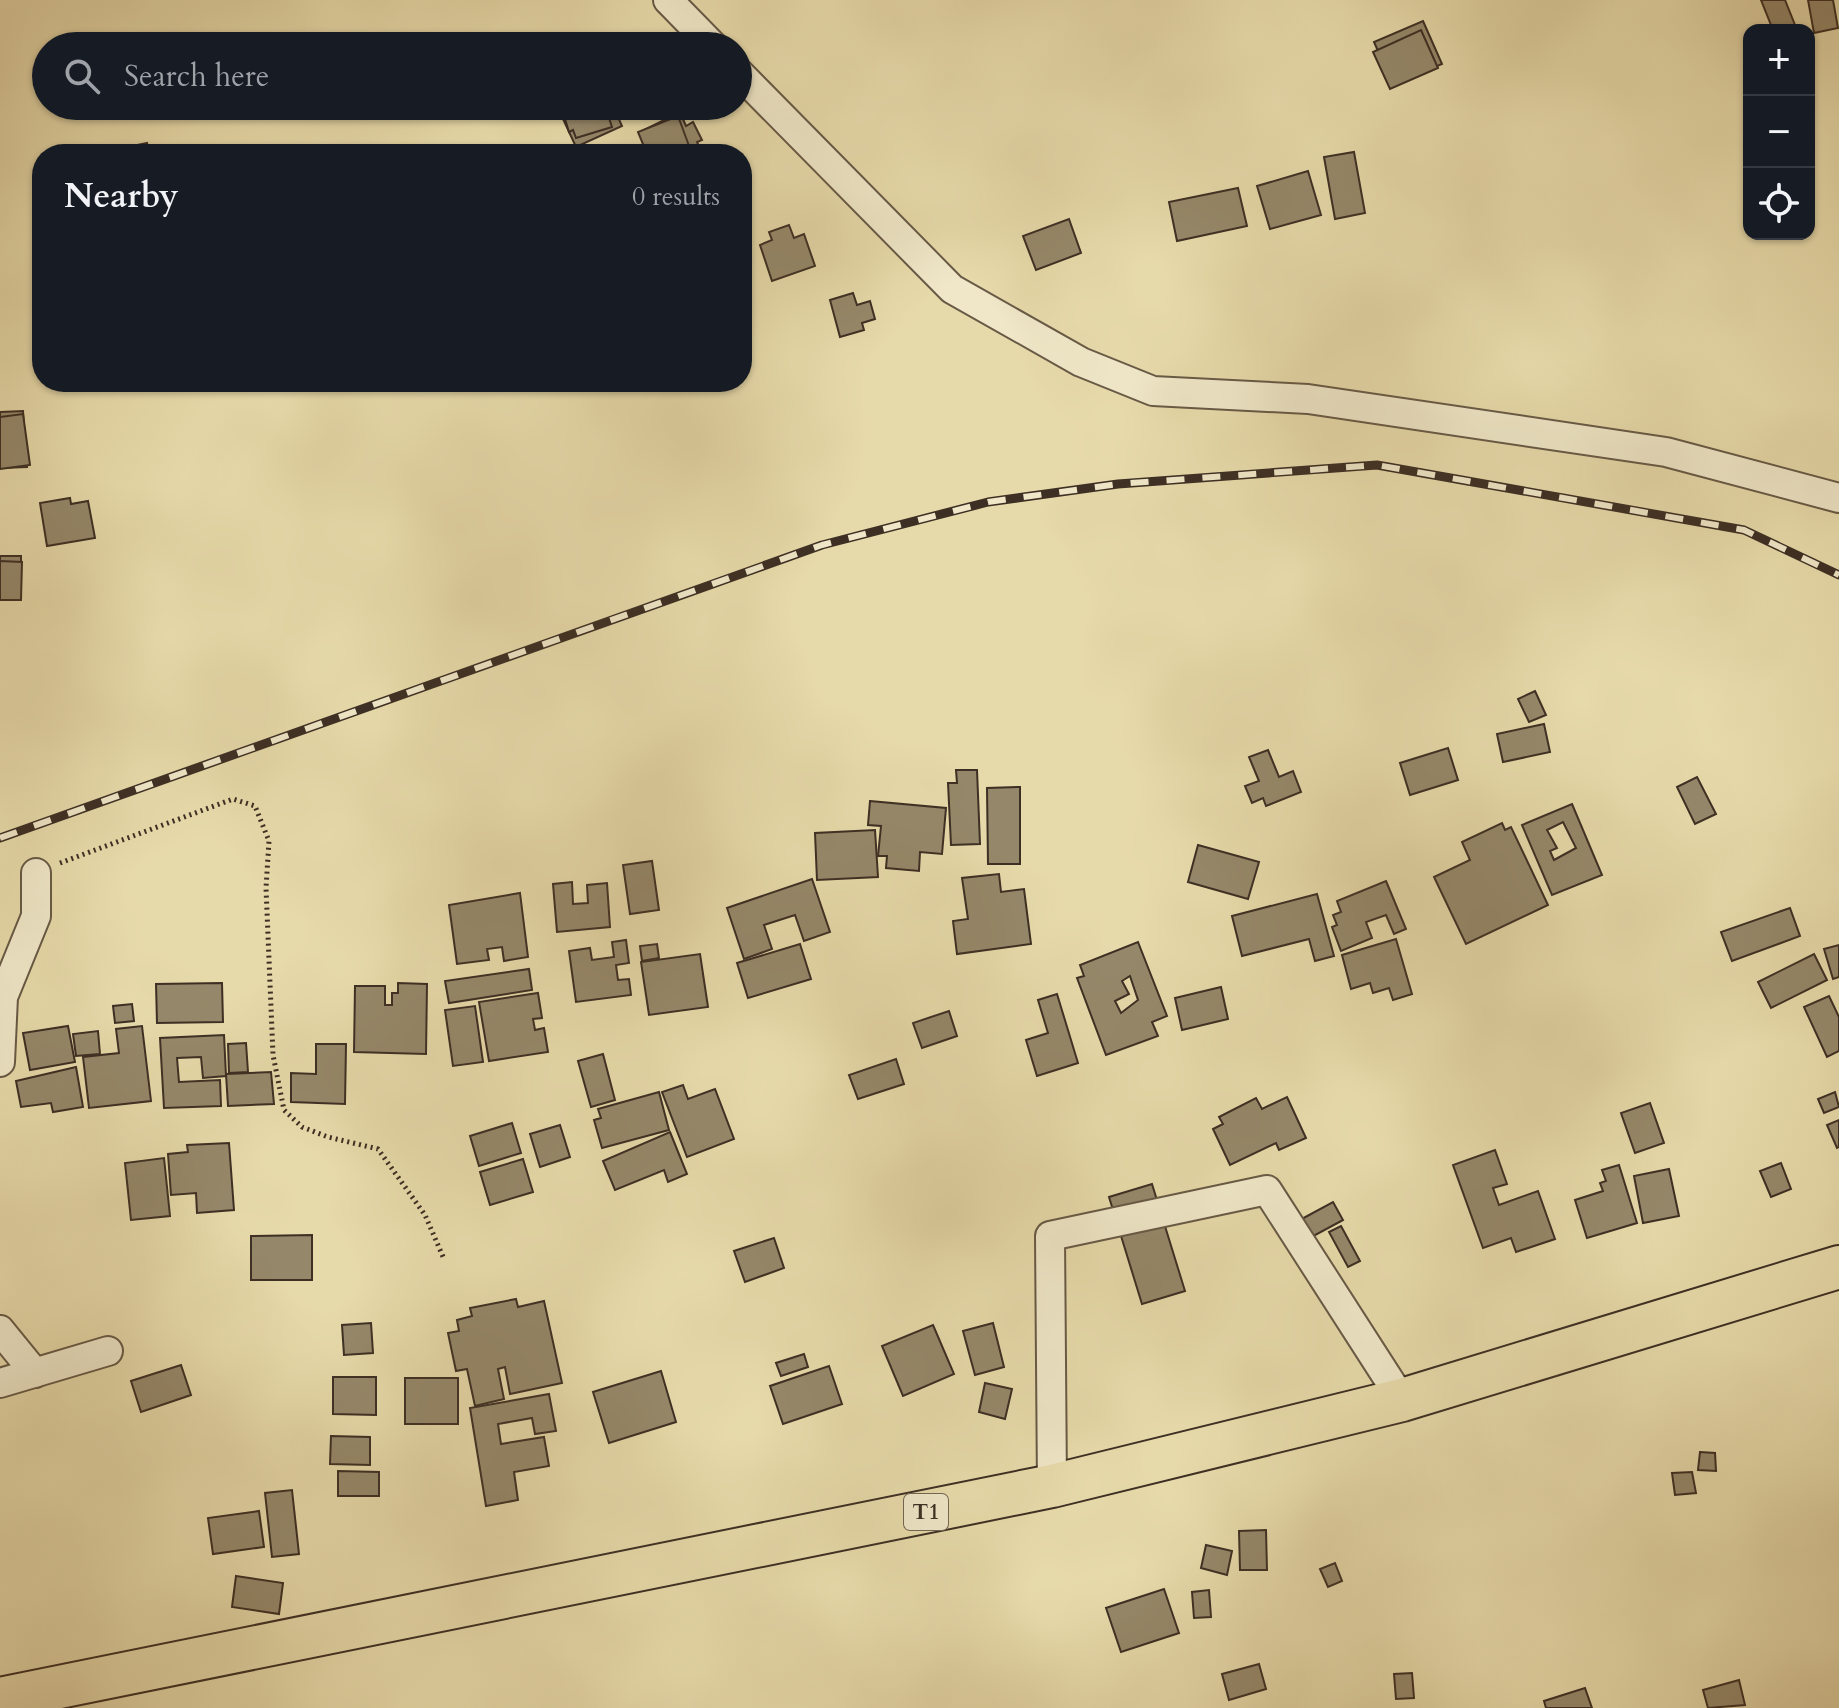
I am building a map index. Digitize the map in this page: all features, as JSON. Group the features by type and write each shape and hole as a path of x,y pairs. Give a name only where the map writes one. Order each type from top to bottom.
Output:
{"highway":[{"name":"T1","path":"0,1699 1052,1486 1402,1400 1839,1267"}],"street":[{"path":"668,0 699,32"},
{"path":"752,86 952,289 1081,362 1153,391 1308,399 1666,452 1839,498"},
{"path":"0,1062 3,997 36,916 36,873"},
{"path":"1052,1486 1050,1236 1267,1190 1402,1400"},
{"path":"0,1330 35,1373"},
{"path":"0,1383 108,1351"}],"path":[{"path":"36,873 233,799 255,806 269,841 266,888 273,1055 284,1110 302,1127 378,1149 425,1215 444,1259"}],"building":[{"path":"1761,0 1785,0 1795,24 1771,24"},
{"path":"1808,0 1833,0 1838,28 1815,33 1815,24 1812,24"},
{"path":"1423,21 1442,64 1393,85 1374,42"},
{"path":"1421,30 1438,68 1390,89 1373,52"},
{"path":"563,120 619,120 622,126 583,144 575,144"},
{"path":"565,120 610,120 612,127 576,138 573,130 569,132"},
{"path":"664,120 683,120 686,126 693,122 702,140 698,144 646,144 640,132"},
{"path":"668,120 679,120 688,144 643,144 638,132"},
{"path":"1354,152 1365,213 1335,219 1324,157"},
{"path":"1308,171 1321,215 1270,229 1257,186"},
{"path":"1238,188 1247,226 1177,241 1169,202"},
{"path":"1069,219 1081,253 1036,270 1023,236"},
{"path":"789,225 794,238 804,234 815,266 772,281 760,245 772,240 769,232"},
{"path":"853,293 857,305 870,301 875,319 862,323 864,330 840,337 830,300"},
{"path":"23,411 27,467 0,468 0,412"},
{"path":"23,414 30,465 0,469 0,417"},
{"path":"70,498 71,504 88,501 95,538 47,546 40,503"},
{"path":"0,556 21,556 21,598 0,599"},
{"path":"0,561 22,562 21,600 0,600"},
{"path":"1535,691 1546,715 1529,722 1518,699"},
{"path":"1544,724 1550,752 1503,762 1497,734"},
{"path":"1448,748 1458,780 1410,795 1400,763"},
{"path":"1268,750 1279,777 1293,771 1301,792 1266,806 1263,798 1252,803 1245,786 1259,781 1249,757"},
{"path":"956,770 977,770 980,844 951,845 948,783 957,783"},
{"path":"1697,777 1716,814 1695,824 1677,787"},
{"path":"1020,787 1020,864 988,864 987,788"},
{"path":"870,801 946,808 942,854 920,852 919,871 886,868 887,856 878,856 881,826 868,825"},
{"path":"1572,804 1602,875 1552,895 1522,825","holes":["1563,822 1576,848 1554,860 1550,851 1557,848 1547,830"]},
{"path":"1502,823 1505,830 1511,827 1548,905 1466,944 1434,877 1470,860 1462,842"},
{"path":"875,830 878,877 817,880 815,833"},
{"path":"1198,845 1259,862 1248,899 1188,882"},
{"path":"652,861 659,910 630,914 623,865"},
{"path":"999,874 1001,892 1024,889 1031,944 957,954 953,921 968,919 962,878"},
{"path":"812,879 830,932 804,941 795,915 764,925 772,949 744,959 727,908"},
{"path":"1386,881 1406,929 1394,934 1386,915 1366,922 1372,938 1341,951 1332,927 1337,925 1333,915 1341,912 1337,901"},
{"path":"572,882 573,904 588,903 587,885 607,883 610,927 557,932 553,884"},
{"path":"520,893 528,957 504,961 502,947 487,949 489,960 457,964 449,905"},
{"path":"1317,894 1334,956 1315,961 1309,939 1242,956 1232,916"},
{"path":"1790,908 1800,936 1732,961 1721,932"},
{"path":"1396,939 1412,994 1393,1000 1389,988 1373,993 1370,983 1351,989 1342,955"},
{"path":"626,940 629,963 616,965 618,980 629,979 631,995 576,1002 569,951 590,948 592,960 614,957 612,942"},
{"path":"1138,942 1167,1016 1152,1022 1158,1036 1106,1055 1077,978 1084,976 1080,965","holes":["1130,976 1138,1000 1121,1013 1115,1001 1129,994 1122,981"]},
{"path":"657,944 659,958 642,961 640,946"},
{"path":"800,944 811,979 748,998 737,963"},
{"path":"1839,945 1839,977 1833,979 1824,949"},
{"path":"700,954 708,1007 649,1015 641,962"},
{"path":"1814,954 1827,980 1771,1008 1758,982"},
{"path":"529,969 532,990 449,1003 445,981"},
{"path":"222,983 223,1022 157,1023 156,984"},
{"path":"398,983 427,984 426,1054 354,1052 355,986 385,986 385,1005 392,1005 392,993 398,993"},
{"path":"1221,987 1228,1019 1182,1030 1175,998"},
{"path":"538,993 542,1018 533,1019 535,1030 544,1028 548,1052 489,1061 479,1002"},
{"path":"1057,994 1078,1063 1037,1076 1026,1040 1048,1033 1038,1000"},
{"path":"1829,996 1839,1017 1839,1051 1827,1057 1804,1007"},
{"path":"132,1004 134,1021 115,1023 113,1006"},
{"path":"475,1006 483,1062 453,1066 445,1010"},
{"path":"949,1011 957,1036 922,1048 913,1023"},
{"path":"68,1026 75,1062 30,1070 23,1033"},
{"path":"142,1026 151,1101 89,1108 83,1057 119,1053 116,1029"},
{"path":"98,1031 100,1054 76,1056 73,1034"},
{"path":"224,1035 226,1076 203,1078 201,1057 177,1058 179,1082 220,1080 221,1106 164,1108 160,1038"},
{"path":"246,1043 248,1072 229,1073 228,1044"},
{"path":"316,1044 346,1044 345,1104 291,1102 291,1073 316,1074"},
{"path":"603,1054 615,1100 591,1107 578,1061"},
{"path":"896,1059 904,1084 858,1099 849,1075"},
{"path":"76,1067 83,1107 53,1112 51,1103 21,1107 16,1081"},
{"path":"271,1072 274,1104 228,1106 226,1074"},
{"path":"683,1085 688,1099 715,1089 734,1139 687,1157 662,1092"},
{"path":"659,1092 669,1130 602,1148 594,1120 601,1118 598,1109"},
{"path":"1835,1092 1839,1107 1824,1113 1818,1099"},
{"path":"1287,1097 1306,1138 1279,1150 1276,1143 1230,1165 1213,1129 1223,1124 1219,1117 1256,1098 1262,1109"},
{"path":"1650,1103 1664,1143 1635,1153 1621,1113"},
{"path":"1839,1120 1839,1147 1837,1148 1827,1125"},
{"path":"512,1123 521,1153 479,1166 470,1136"},
{"path":"560,1125 570,1157 540,1167 530,1134"},
{"path":"670,1132 687,1174 668,1182 664,1170 615,1190 603,1161"},
{"path":"229,1143 234,1210 197,1213 196,1193 171,1195 168,1154 188,1152 187,1145"},
{"path":"1495,1150 1507,1184 1493,1188 1499,1205 1538,1191 1555,1239 1516,1252 1511,1238 1483,1248 1453,1165"},
{"path":"164,1158 170,1216 131,1220 125,1163"},
{"path":"523,1159 533,1192 490,1205 480,1172"},
{"path":"1781,1163 1791,1189 1771,1197 1760,1171"},
{"path":"1619,1165 1637,1223 1587,1238 1575,1200 1603,1191 1600,1183 1606,1181 1602,1170"},
{"path":"1669,1169 1679,1216 1643,1223 1634,1176"},
{"path":"1152,1184 1185,1291 1142,1304 1109,1197"},
{"path":"1333,1202 1343,1220 1308,1239 1298,1221"},
{"path":"1341,1226 1360,1261 1348,1267 1329,1232"},
{"path":"312,1235 312,1280 251,1280 251,1236"},
{"path":"774,1238 784,1268 745,1282 734,1251"},
{"path":"516,1299 518,1307 544,1301 562,1383 510,1394 505,1367 498,1369 504,1399 475,1406 467,1369 456,1371 448,1333 459,1331 457,1320 472,1316 470,1308"},
{"path":"371,1323 373,1353 344,1355 342,1325"},
{"path":"993,1323 1004,1367 975,1375 963,1331"},
{"path":"933,1325 954,1374 903,1396 882,1346"},
{"path":"804,1354 808,1367 781,1376 776,1363"},
{"path":"181,1365 191,1395 141,1412 131,1381"},
{"path":"829,1366 842,1404 783,1424 770,1386"},
{"path":"661,1371 676,1422 609,1443 593,1392"},
{"path":"333,1377 376,1377 376,1415 333,1414"},
{"path":"405,1378 458,1378 458,1424 405,1424"},
{"path":"985,1383 1012,1389 1005,1419 979,1412"},
{"path":"549,1394 556,1431 535,1434 532,1418 498,1424 501,1444 544,1437 549,1466 514,1472 518,1500 486,1506 470,1408"},
{"path":"331,1436 370,1437 370,1465 330,1464"},
{"path":"1700,1452 1715,1453 1716,1471 1698,1470"},
{"path":"338,1471 379,1472 379,1496 338,1496"},
{"path":"1692,1472 1696,1493 1675,1495 1672,1473"},
{"path":"292,1490 299,1554 272,1557 265,1493"},
{"path":"259,1511 264,1547 213,1554 208,1518"},
{"path":"1266,1530 1267,1570 1240,1570 1239,1531"},
{"path":"1206,1545 1232,1551 1227,1575 1201,1568"},
{"path":"1335,1563 1342,1581 1328,1587 1320,1569"},
{"path":"236,1576 283,1583 279,1614 232,1607"},
{"path":"1164,1589 1179,1633 1121,1652 1106,1608"},
{"path":"1209,1590 1211,1617 1194,1618 1192,1592"},
{"path":"1259,1664 1266,1689 1229,1700 1222,1674"},
{"path":"1412,1673 1414,1698 1396,1699 1394,1674"},
{"path":"1739,1680 1745,1705 1708,1708 1703,1690"},
{"path":"1585,1688 1592,1708 1546,1708 1544,1701"}],"railway":[{"path":"0,838 822,545 988,502 1118,484 1377,465 1744,530 1839,575"}]}
